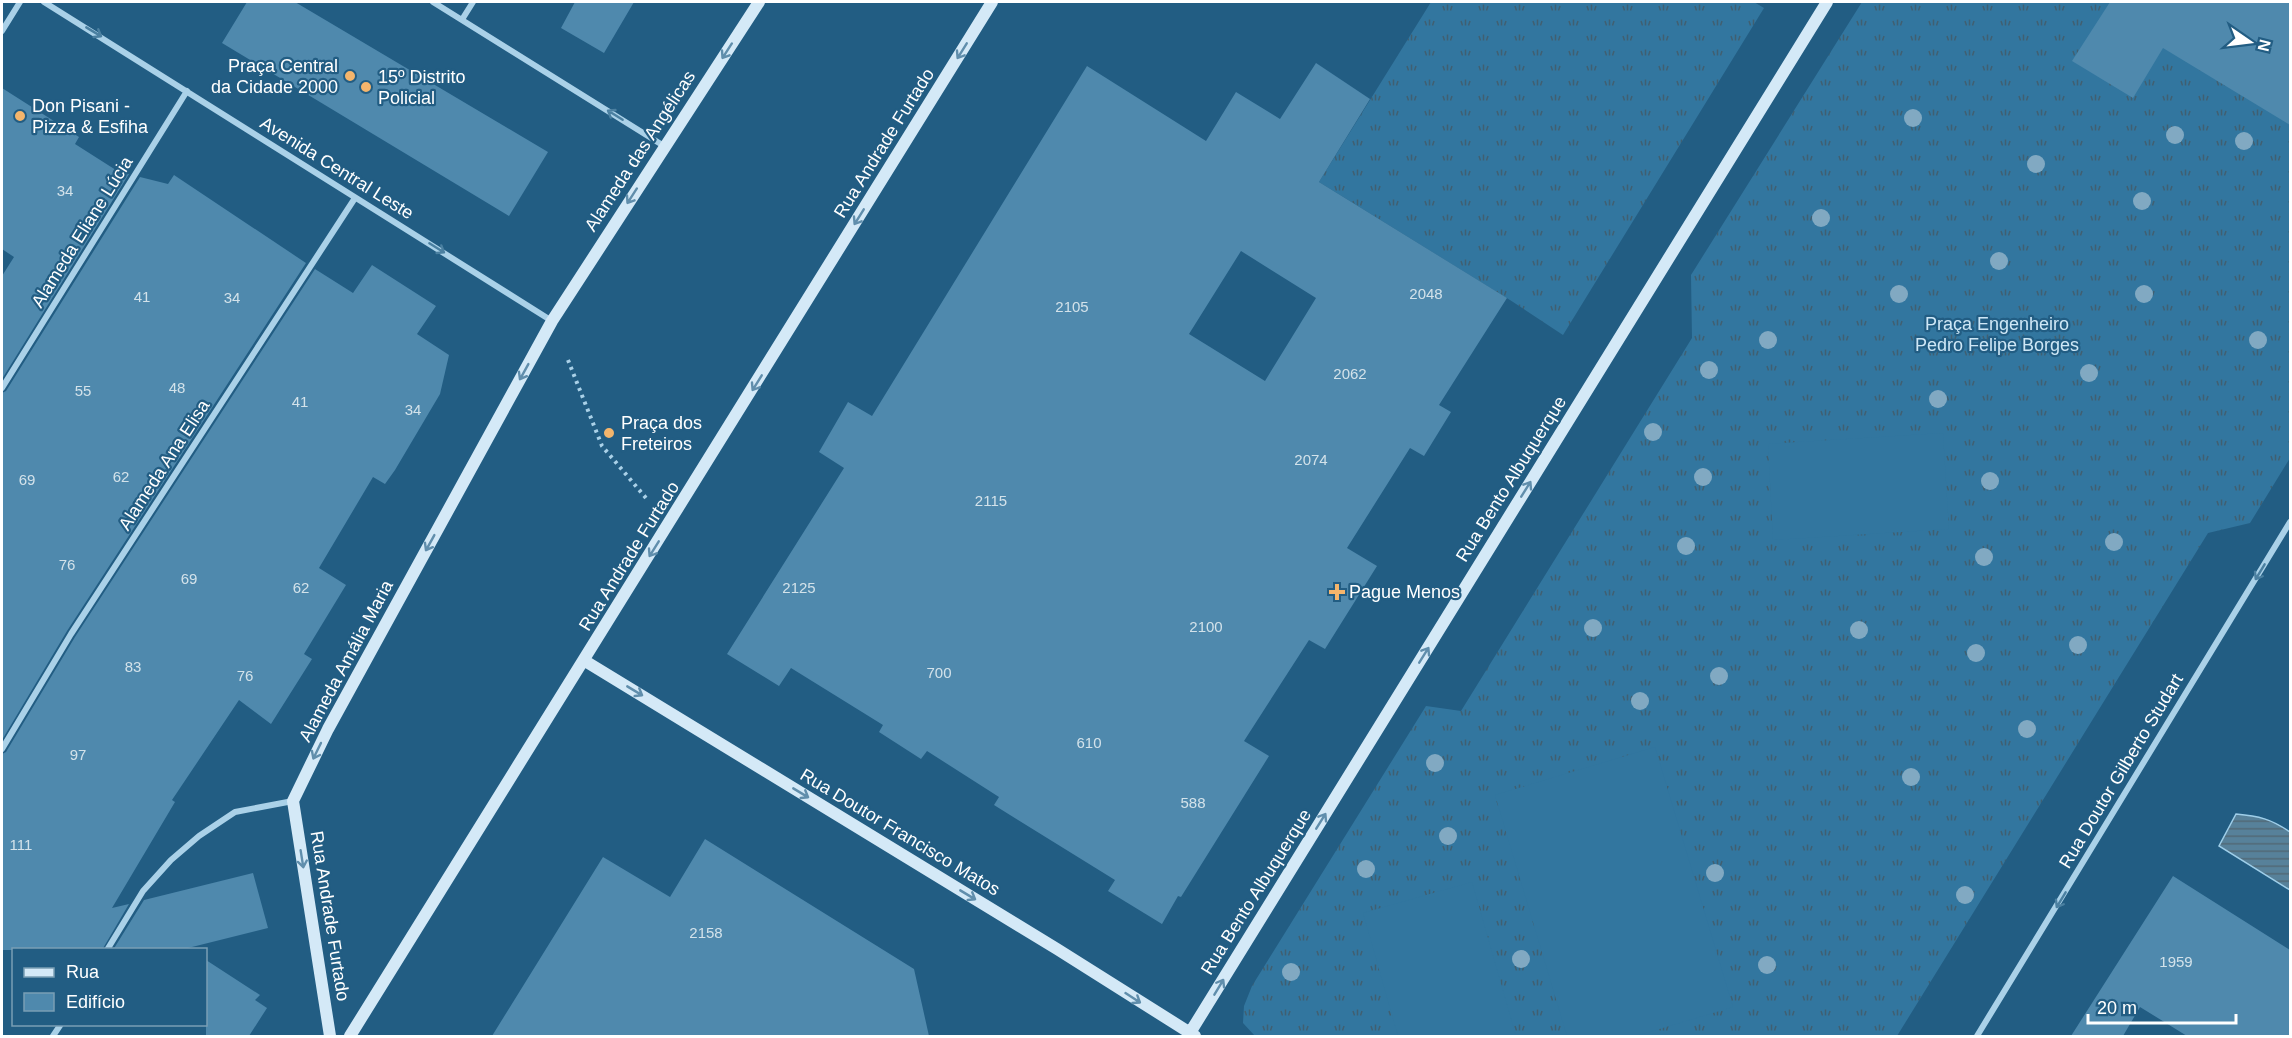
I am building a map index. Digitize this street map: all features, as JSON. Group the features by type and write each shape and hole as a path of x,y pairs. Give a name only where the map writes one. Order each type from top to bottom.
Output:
{"street":[{"path":"2,31 20,2"},
{"name":"Avenida Central Leste","path":"44,2 552,321"},
{"path":"433,2 463,18 664,146"},
{"path":"463,18 473,2"},
{"name":"Alameda das Angélicas","path":"552,321 759,2"},
{"name":"Rua Andrade Furtado","path":"350,1036 585,661 992,2"},
{"name":"Rua Bento Albuquerque","path":"1191,1036 1827,2"},
{"name":"Alameda Eliane Lúcia","path":"2,388 187,92"},
{"name":"Alameda Ana Elisa","path":"2,749 71,634 355,198"},
{"name":"Alameda Amália Maria","path":"293,801 328,729 552,321"},
{"name":"Rua Doutor Gilberto Studart","path":"1977,1036 2290,522"},
{"name":"Rua Doutor Francisco Matos","path":"585,661 1057,949 1191,1036"},
{"path":"108,948 143,891 171,860 199,836 235,812 293,801"},
{"name":"Rua Andrade Furtado","path":"293,801 330,1036"}],"path":[{"path":"552,321 602,446 649,501"}],"green space":[{"path":"1431,2 1754,2 1764,8 1563,335 1319,182"},
{"name":"Praça Engenheiro Pedro Felipe Borges","path":"1862,2 2290,2 2290,458 2250,523 2208,533 1897,1036 1255,1036 1243,1023 1244,1006 1252,986 1426,706 1461,711 1692,338 1691,275"},
{"path":"1943,433 1949,529 1773,540 1768,444"},
{"path":"1655,747 1733,1007 1636,1036 1567,1036 1495,795"},
{"path":"1472,882 1516,1036 1398,1036 1363,913"}],"shaded area":[{"path":"2236,814 2264,819 2290,832 2290,890 2219,846"}],"building":[{"name":"15º Distrito Policial","path":"247,2 295,2 548,152 509,216 222,43"},
{"path":"575,2 634,2 604,53 561,28"},
{"path":"2110,2 2290,2 2290,125 2163,48 2133,98 2072,61"},
{"path":"1316,63 1370,99 1319,182 1507,298 1439,405 1451,412 1424,456 1410,448 1347,548 1377,566 1325,649 1309,640 1244,741 1269,756 1162,924 1108,891 1115,880 994,805 999,797 927,751 921,759 879,732 883,725 791,668 779,686 727,654 844,468 819,452 848,402 872,416 1087,66 1206,141 1236,92 1280,119","holes":["1241,251 1316,298 1265,381 1189,334"]},
{"path":"2,88 79,137 75,144 119,172 129,174 2,379 2,276 14,257 2,249"},
{"path":"174,175 306,263 67,631 2,740 2,393 6,391 140,177 168,184"},
{"path":"372,265 436,306 417,334 449,355 440,394 395,470 385,484 373,477 319,568 346,585 304,654 312,659 271,724 239,700 172,800 175,802 112,908 129,904 103,948 12,948 12,950 2,950 2,754 6,752 75,637 315,269 353,293"},
{"path":"705,839 914,969 929,1036 492,1036 603,857 670,897"},
{"path":"253,873 268,928 188,948 114,948 144,900"},
{"path":"2173,876 2290,950 2290,1036 2187,1036 2140,1007 2123,1036 2071,1036"},
{"path":"207,961 260,995 255,1000 267,1008 249,1036 206,1036"}],"place":[{"name":"Praça Central da Cidade 2000","path":"350,76"},
{"name":"15º Distrito Policial","path":"366,87"},
{"name":"Don Pisani - Pizza & Esfiha","path":"20,116"},
{"name":"Praça dos Freteiros","path":"609,433"},
{"name":"Pague Menos","path":"1337,592"}]}
